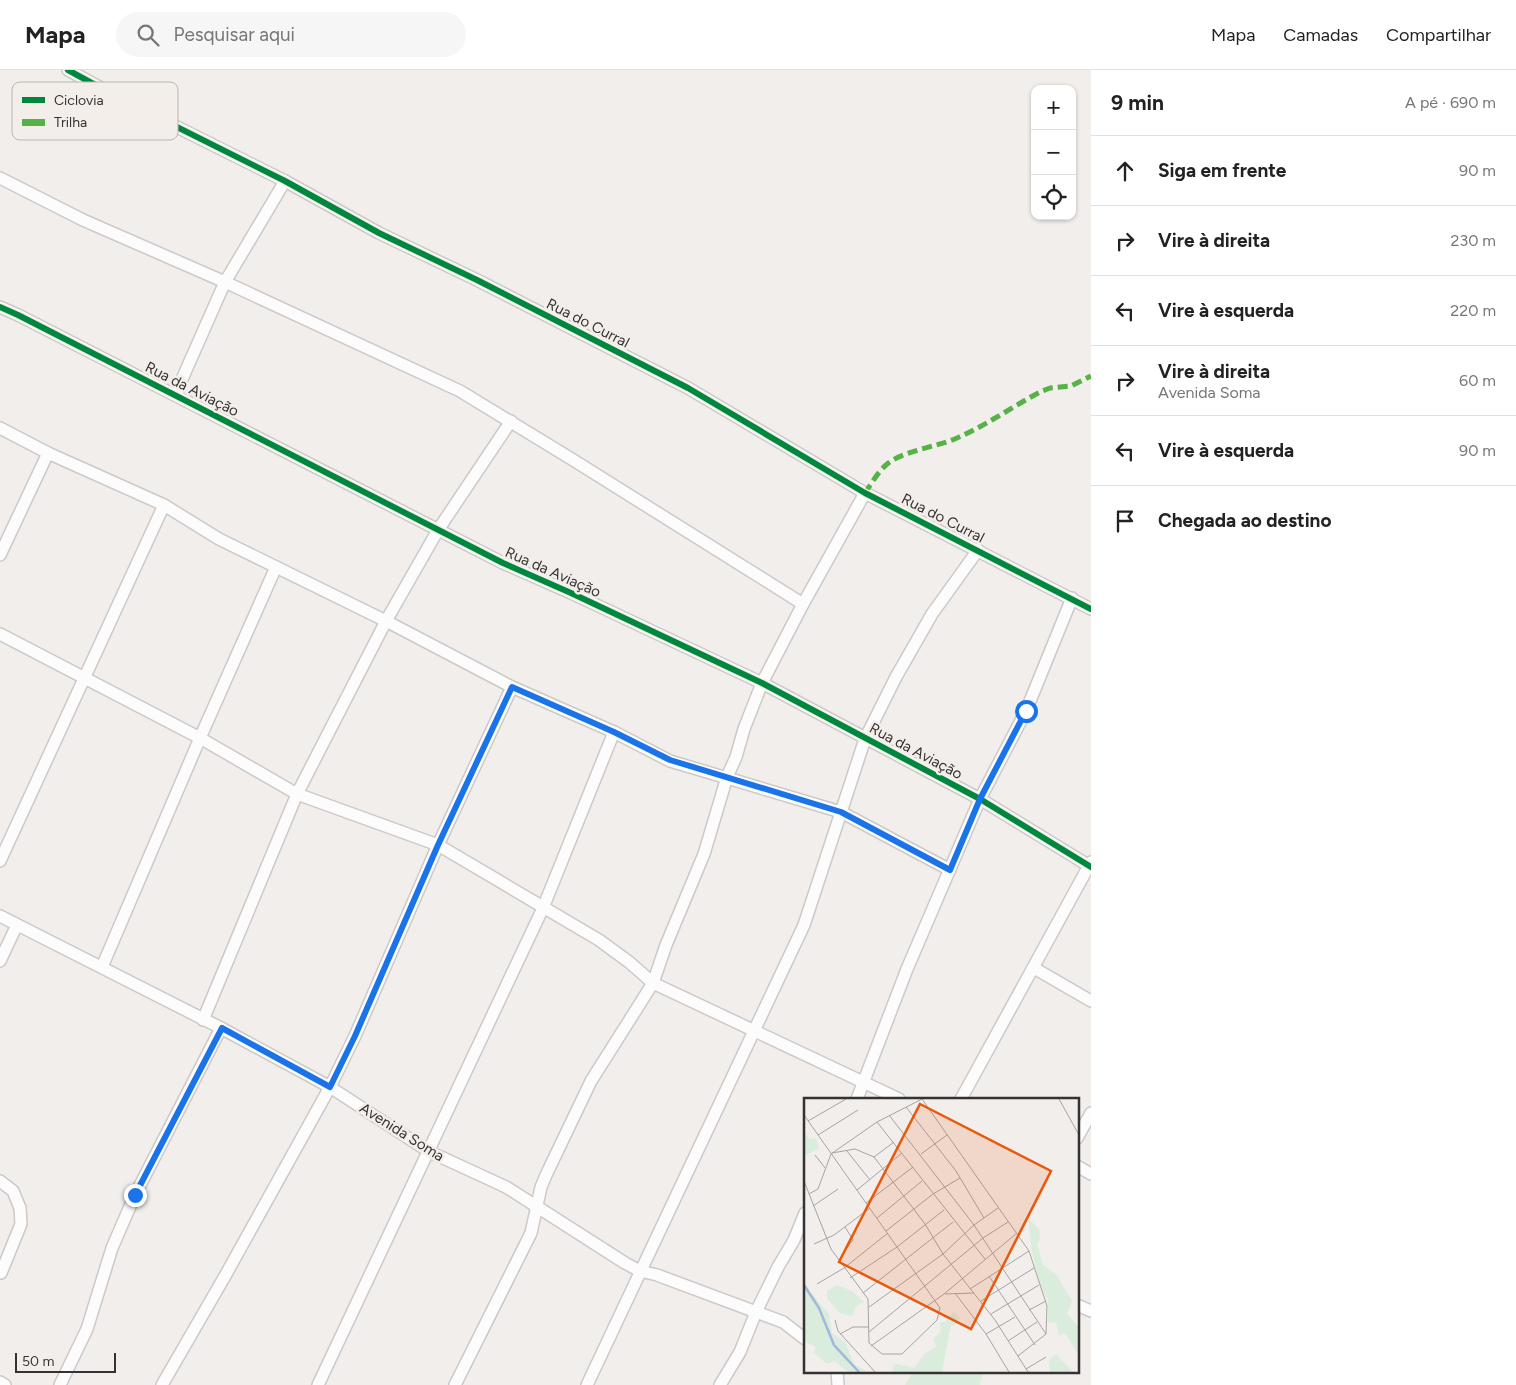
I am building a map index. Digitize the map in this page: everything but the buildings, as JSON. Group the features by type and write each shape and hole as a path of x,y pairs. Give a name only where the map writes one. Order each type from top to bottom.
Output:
{"street":[{"name":"Rua do Curral","path":"68,70 90,82"},
{"name":"Rua do Curral","path":"178,128 688,388 865,493 1091,609"},
{"path":"0,178 83,220 225,282 460,391 803,604"},
{"path":"175,395 225,282 285,182"},
{"name":"Rua da Aviação","path":"0,307 18,314 503,563 762,683 980,799 1090,865"},
{"path":"203,1020 297,794 386,621 438,530 510,421"},
{"path":"0,428 48,453 164,506 219,539 386,621 512,687 614,732 670,760 841,812 950,870"},
{"path":"0,555 48,453"},
{"path":"455,1385 531,1233 546,1173 591,1081 653,983 666,945 704,854 727,777 762,683 803,604 865,493"},
{"path":"0,861 164,506"},
{"path":"587,1385 804,925 865,739 896,677 932,614 978,550"},
{"path":"102,967 276,567"},
{"path":"857,1098 907,969 980,799 1026,711 1072,598"},
{"path":"0,634 200,738 297,794 438,845 599,940 653,983 897,1098"},
{"path":"162,1385 226,1276 330,1087 355,1036 438,845 512,687"},
{"path":"318,1385 542,908 614,732"},
{"path":"962,1098 1090,865"},
{"name":"Avenida Soma","path":"0,916 222,1028 330,1087 428,1151 506,1188 624,1263 640,1271 657,1275 783,1322 804,1338"},
{"path":"0,961 17,925"},
{"path":"1034,968 1091,1001"},
{"path":"60,1385 87,1329 112,1248 135,1195 222,1028"},
{"path":"1078,1136 1091,1113"},
{"path":"1078,1167 1091,1174"},
{"path":"0,1181 13,1190 20,1208 21,1224 0,1273"},
{"path":"720,1385 740,1352 756,1312 778,1267 800,1237 804,1218"},
{"path":"1078,1305 1091,1311"},
{"path":"837,1372 838,1385"},
{"path":"0,1382 5,1385"}],"green space":[{"path":"910,1372 983,1372 980,1385 905,1385 911,1376"}],"marked path":[{"path":"865,493 880,471 893,460 957,438 1042,391 1050,388 1071,386 1091,376"}],"cycle path":[{"path":"68,70 90,82"},
{"path":"178,128 285,181 379,233 477,280 688,388 865,493 1091,609"},
{"path":"0,307 503,563 762,683 980,799 1091,867"}],"route":[{"path":"135,1195 222,1028 330,1087 355,1036 438,845 512,687 614,732 670,760 841,812 950,870 980,799 1026,711"}]}
